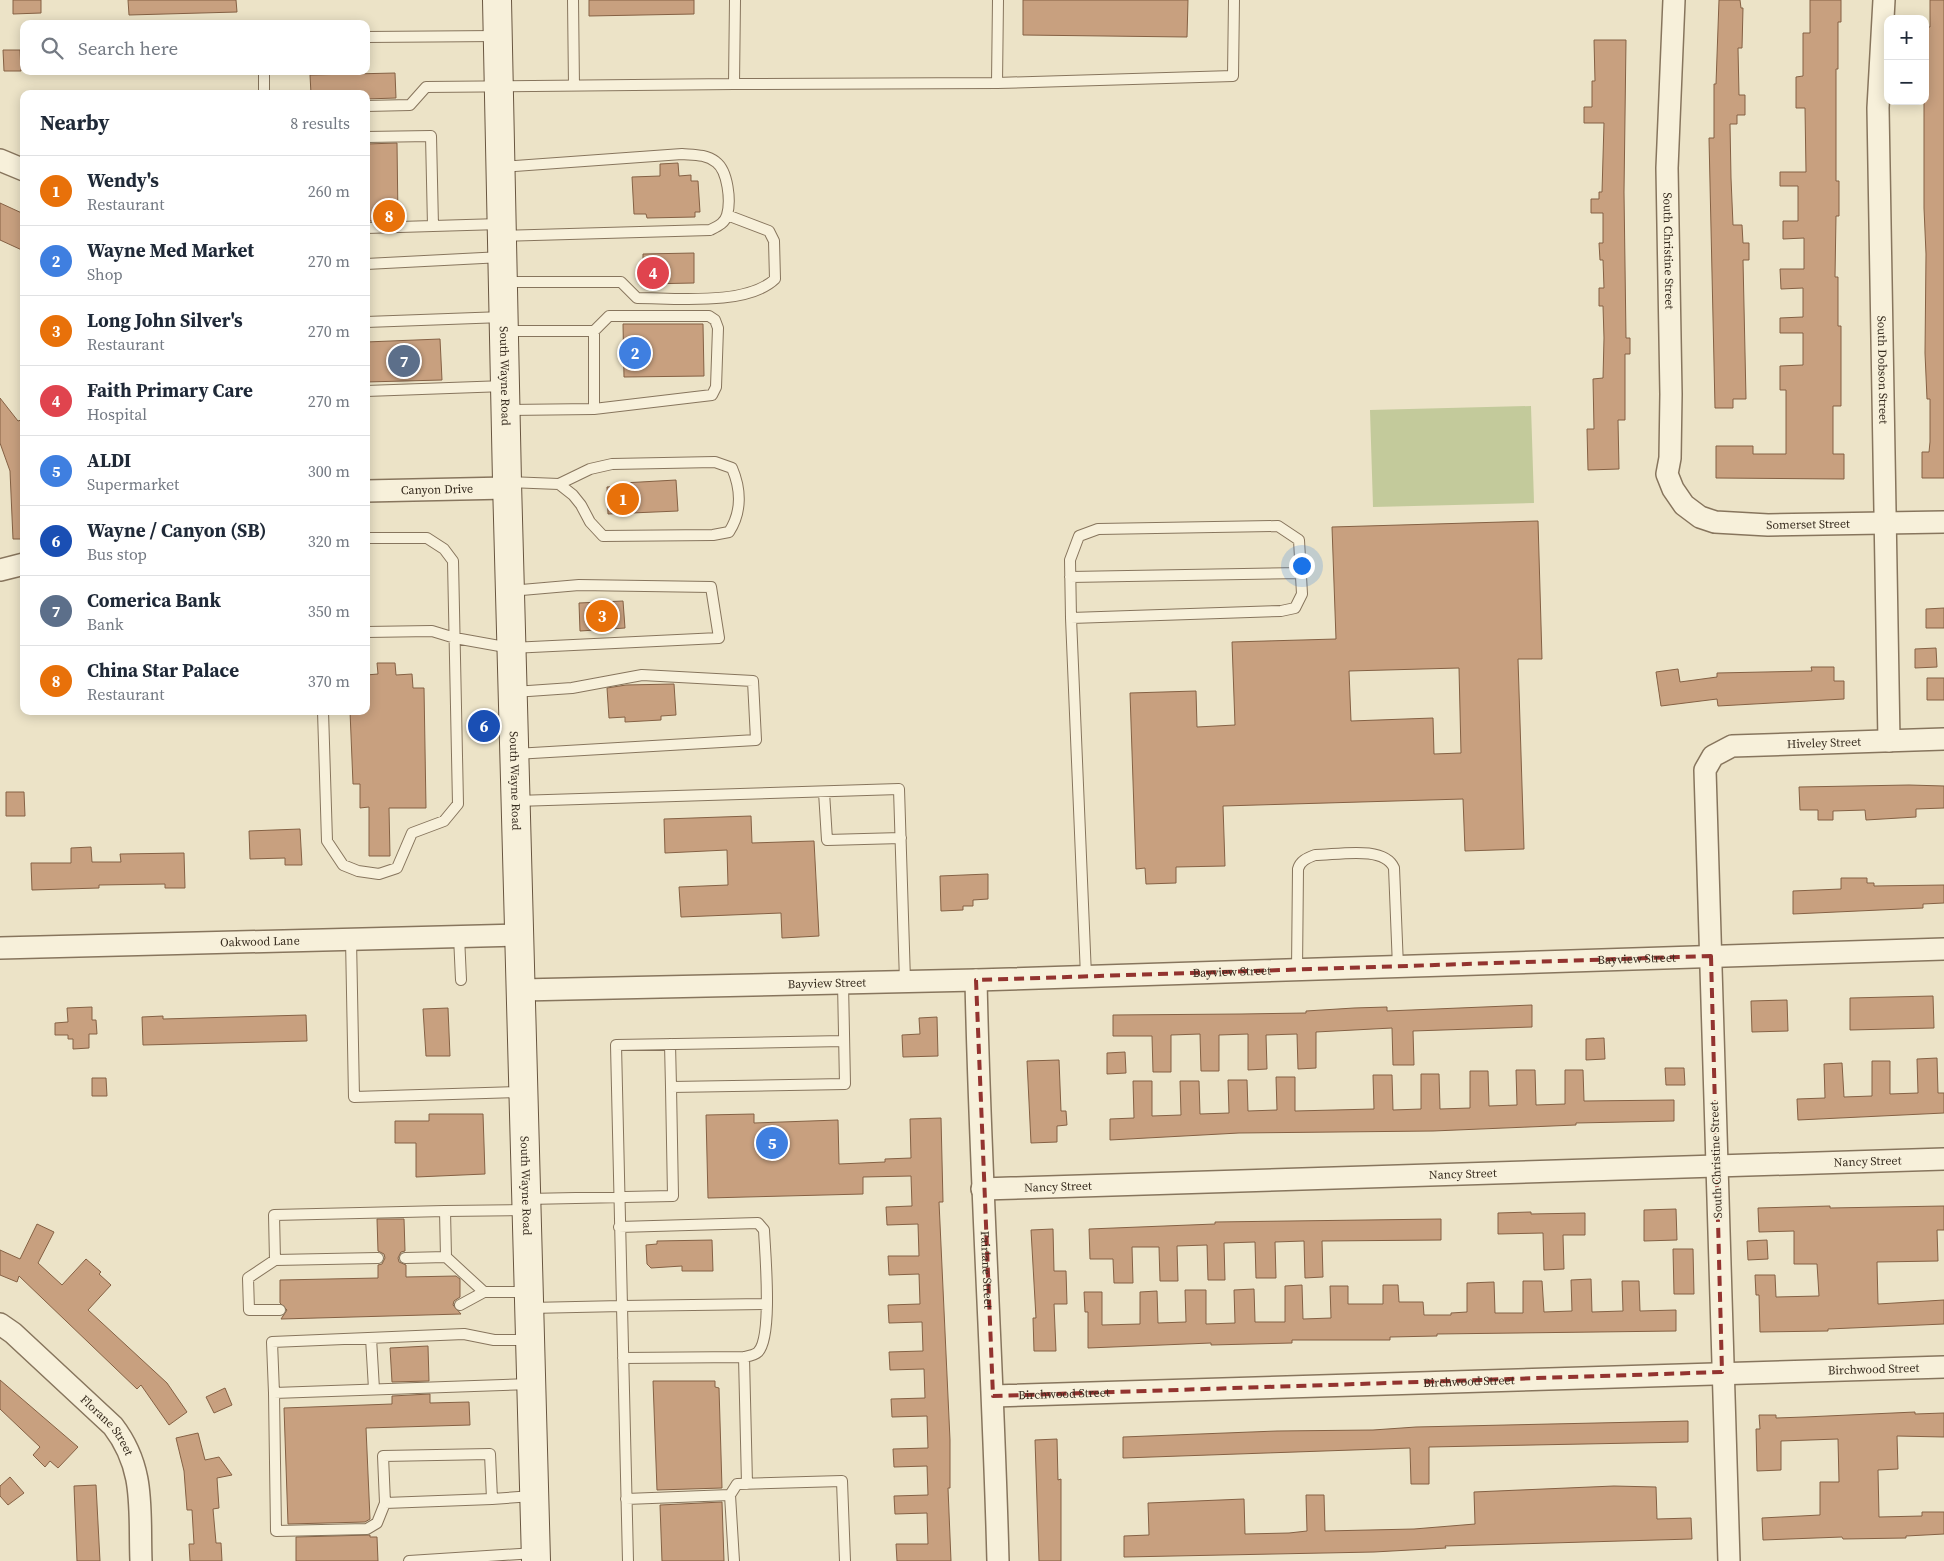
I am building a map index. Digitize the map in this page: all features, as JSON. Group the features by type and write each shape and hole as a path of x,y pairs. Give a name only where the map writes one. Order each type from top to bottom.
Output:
{"main road":[{"name":"South Wayne Road","path":"497,0 512,692 536,1557"}],"street":[{"name":"South Christine Street","path":"1674,0 1668,132 1671,394 1670,458 1667,474 1672,489 1680,499"},
{"name":"South Dobson Street","path":"1884,0 1878,108 1889,741"},
{"path":"0,160 20,168"},
{"name":"Canyon Drive","path":"370,491 507,485"},
{"name":"Somerset Street","path":"1680,499 1700,517 1715,522 1768,525 1944,522"},
{"path":"0,570 20,565"},
{"name":"Hiveley Street","path":"1710,761 1718,752 1732,746 1944,739"},
{"name":"South Christine Street","path":"1710,761 1705,770 1704,780 1729,1561"},
{"name":"Oakwood Lane","path":"0,948 519,934"},
{"name":"Bayview Street","path":"521,990 976,980 1944,949"},
{"name":"Fairlane Street","path":"976,980 982,1189 994,1396 998,1561"},
{"name":"Nancy Street","path":"982,1189 1944,1159"},
{"name":"Florane Street","path":"0,1324 113,1426 124,1440 137,1474 141,1561"},
{"name":"Birchwood Street","path":"994,1396 1722,1372 1944,1367"}],"lane":[{"path":"574,0 574,86"},
{"path":"734,84 735,0"},
{"path":"997,83 998,0"},
{"path":"370,106 410,105 426,87 997,83 1233,76 1234,0"},
{"path":"370,37 498,36"},
{"path":"264,75 264,90"},
{"path":"370,137 431,136 433,226"},
{"path":"370,264 710,230 721,225 727,215 727,186 723,173 716,162 701,155 682,154 501,167"},
{"path":"370,228 433,226 502,250 621,282 637,298 732,297 750,294 767,287 775,279 774,241 769,231 727,215"},
{"path":"370,391 506,398 594,409 712,395 716,387 718,328 715,320 709,316 609,316 594,331 594,409"},
{"path":"370,322 504,324 594,331"},
{"path":"507,485 558,484 590,469 612,464 715,462 732,468 738,482 739,510 736,522 730,532 712,535 603,536 590,522 573,495 558,484"},
{"path":"1071,618 1281,611 1295,608 1302,594 1298,540 1278,526 1098,529 1079,536 1070,560 1070,577 1071,618 1086,976"},
{"path":"323,715 327,841 343,864 358,871 379,874 397,868 412,833 444,821 458,804 453,561 444,549 427,538 370,538"},
{"path":"1070,577 1301,573"},
{"path":"370,632 432,631 455,638 511,648 720,638 711,586 579,585 510,591"},
{"path":"512,692 572,688 642,675 753,682 756,740 514,754"},
{"path":"516,801 899,789 905,981"},
{"path":"824,792 827,840 901,838"},
{"path":"1297,970 1299,864 1306,859 1324,855 1377,853 1390,861 1394,868 1398,967"},
{"path":"459,936 461,980"},
{"path":"351,939 354,1097 523,1092"},
{"path":"671,1087 845,1084 843,983"},
{"path":"628,1561 616,1045 844,1041"},
{"path":"275,1260 274,1215 445,1211 619,1198 673,1196 670,1044"},
{"path":"445,1211 446,1257"},
{"path":"619,1227 758,1223 764,1230 767,1329 762,1346 757,1353 744,1357 623,1358"},
{"path":"406,1258 446,1257 484,1292 528,1300 622,1306 766,1304"},
{"path":"280,1310 249,1310 248,1278 275,1260 378,1258"},
{"path":"460,1305 484,1292"},
{"path":"492,1499 490,1454 383,1456 385,1503 377,1523 366,1529 276,1531 272,1342 464,1334 494,1340 530,1340"},
{"path":"371,1338 374,1390"},
{"path":"744,1357 747,1484"},
{"path":"274,1393 531,1384"},
{"path":"734,1561 730,1495 737,1484 842,1482 844,1561"},
{"path":"626,1499 730,1495"},
{"path":"385,1503 534,1496"},
{"path":"409,1561 536,1557"}],"highlighted area":[{"path":"1711,956 1722,1372 993,1396 976,980"}],"green space":[{"path":"1531,406 1534,503 1373,507 1370,410"}],"building":[{"path":"13,0 41,0 41,13 13,14"},
{"path":"128,0 236,0 237,12 129,15"},
{"path":"589,0 694,0 694,14 589,16"},
{"path":"1023,0 1188,0 1187,37 1023,35"},
{"path":"1719,0 1740,0 1741,8 1743,8 1742,48 1738,48 1739,95 1745,95 1745,115 1737,115 1737,124 1730,124 1733,225 1742,225 1743,243 1749,243 1749,260 1743,260 1746,399 1733,399 1733,408 1715,408 1709,138 1714,138 1714,84 1716,84"},
{"path":"1810,0 1841,0 1841,22 1838,22 1838,69 1836,69 1836,181 1839,181 1839,216 1836,216 1835,277 1838,277 1838,326 1841,326 1841,406 1833,406 1833,454 1844,454 1844,479 1716,478 1716,446 1753,446 1753,454 1786,454 1786,390 1780,390 1780,366 1803,365 1803,333 1780,333 1780,318 1803,317 1803,288 1781,289 1780,269 1804,269 1804,238 1783,239 1783,221 1798,221 1798,186 1780,186 1780,172 1806,172 1805,108 1796,108 1796,77 1803,76 1803,33 1810,33"},
{"path":"1930,0 1944,0 1944,478 1922,478 1922,452 1929,452 1930,442 1930,399 1927,399 1925,353 1924,105 1929,105"},
{"path":"1594,40 1626,40 1624,192 1626,338 1630,338 1630,354 1625,354 1625,420 1618,420 1619,469 1588,470 1587,429 1594,429 1593,379 1603,378 1604,338 1603,306 1599,306 1599,288 1604,288 1603,260 1600,260 1599,243 1603,243 1603,213 1591,213 1591,199 1599,199 1599,192 1602,192 1604,123 1584,123 1584,107 1592,107 1592,81 1595,81"},
{"path":"3,50 20,50 20,71 4,71"},
{"path":"395,73 396,98 370,99 370,90 311,90 310,75"},
{"path":"397,143 398,220 370,221 370,144"},
{"path":"678,163 679,176 691,175 691,181 698,181 700,212 695,212 695,217 647,218 646,214 634,214 632,177 660,176 660,164"},
{"path":"0,203 20,212 20,249 0,240"},
{"path":"694,253 694,283 643,284 643,254"},
{"path":"623,324 703,324 704,376 624,377"},
{"path":"440,339 442,380 370,382 370,342"},
{"path":"0,398 18,421 20,420 20,539 13,539 10,471 0,443"},
{"path":"676,480 678,511 608,514 607,487 623,486 623,483"},
{"path":"1538,521 1542,659 1518,659 1524,849 1465,851 1463,799 1223,806 1225,866 1176,867 1176,883 1146,884 1145,868 1136,869 1130,693 1196,691 1197,727 1235,725 1232,642 1336,639 1332,527","holes":["1459,668 1461,753 1434,754 1433,718 1351,721 1349,671"]},
{"path":"623,601 625,628 580,631 579,603"},
{"path":"1944,608 1944,628 1926,628 1926,609"},
{"path":"1936,648 1937,667 1915,668 1915,649"},
{"path":"377,663 395,663 396,675 412,674 413,688 424,688 426,808 389,808 390,856 369,856 369,807 360,808 360,784 353,784 350,715 370,715 370,675 378,674"},
{"path":"1811,667 1834,667 1834,681 1844,681 1844,699 1718,706 1717,699 1661,706 1656,672 1678,669 1680,682 1717,677 1717,673 1812,671"},
{"path":"1927,678 1944,678 1944,700 1927,700"},
{"path":"674,684 676,715 661,716 661,720 625,722 625,717 609,718 607,688 626,685"},
{"path":"1944,786 1944,808 1916,809 1916,817 1866,820 1865,810 1833,811 1833,820 1818,820 1818,810 1800,810 1799,787"},
{"path":"6,792 24,792 25,816 6,816"},
{"path":"751,816 752,843 814,841 819,936 782,938 781,913 681,917 679,887 728,885 727,850 665,853 664,819"},
{"path":"300,829 302,865 285,865 285,858 250,859 249,831"},
{"path":"91,847 92,862 121,862 120,854 184,853 185,888 165,888 165,884 99,885 99,888 32,890 31,863 71,863 71,848"},
{"path":"988,874 988,899 973,900 973,906 963,906 963,910 941,911 940,876"},
{"path":"1841,878 1867,878 1867,883 1874,883 1874,886 1944,885 1944,903 1923,904 1923,908 1793,914 1793,891 1841,889"},
{"path":"1933,996 1934,1028 1850,1030 1850,998"},
{"path":"1787,1000 1788,1031 1752,1032 1751,1001"},
{"path":"1532,1005 1532,1027 1413,1031 1414,1065 1393,1065 1392,1028 1316,1032 1316,1068 1298,1069 1297,1034 1266,1035 1267,1069 1248,1070 1248,1034 1219,1035 1219,1071 1201,1071 1200,1034 1171,1035 1171,1072 1153,1072 1152,1036 1113,1036 1113,1015 1306,1013 1306,1011 1354,1008 1387,1007 1387,1011"},
{"path":"92,1007 92,1020 96,1020 97,1034 89,1034 89,1048 73,1049 73,1039 68,1039 68,1035 55,1035 55,1023 68,1022 67,1008"},
{"path":"448,1008 450,1056 426,1056 423,1009"},
{"path":"306,1015 307,1041 143,1045 142,1017 163,1016 163,1019"},
{"path":"937,1017 938,1056 903,1057 902,1035 920,1034 919,1018"},
{"path":"1604,1038 1605,1059 1586,1060 1586,1039"},
{"path":"1125,1052 1126,1073 1107,1074 1107,1053"},
{"path":"1937,1058 1938,1093 1944,1093 1944,1113 1798,1120 1797,1099 1825,1098 1824,1064 1842,1063 1844,1097 1872,1096 1872,1061 1890,1061 1890,1094 1918,1093 1917,1059"},
{"path":"1059,1060 1061,1111 1066,1111 1067,1125 1057,1126 1057,1142 1031,1143 1027,1061"},
{"path":"1665,1068 1684,1068 1685,1085 1666,1085"},
{"path":"1516,1070 1535,1070 1536,1105 1565,1104 1565,1070 1583,1070 1584,1101 1674,1100 1674,1121 1576,1123 1576,1125 1433,1131 1239,1133 1110,1140 1110,1119 1134,1118 1133,1081 1152,1081 1152,1116 1181,1115 1180,1081 1199,1081 1200,1114 1229,1113 1228,1080 1247,1080 1248,1111 1277,1110 1276,1077 1295,1077 1295,1111 1374,1109 1373,1075 1392,1075 1393,1110 1421,1109 1421,1074 1439,1074 1440,1109 1470,1108 1470,1071 1488,1071 1489,1106 1517,1105"},
{"path":"92,1078 106,1078 107,1096 92,1096"},
{"path":"429,1114 483,1114 485,1174 416,1177 416,1143 395,1143 395,1121 429,1121"},
{"path":"754,1114 754,1123 838,1120 839,1164 885,1162 885,1159 911,1158 910,1119 941,1118 943,1202 939,1202 950,1440 950,1488 948,1488 951,1561 897,1561 896,1544 928,1544 927,1513 895,1514 894,1496 928,1495 927,1466 894,1467 893,1449 928,1448 927,1416 892,1417 891,1399 925,1398 924,1369 890,1370 889,1352 923,1351 922,1322 889,1323 888,1305 920,1304 919,1274 889,1275 888,1256 919,1256 918,1224 887,1225 886,1207 912,1206 911,1176 863,1177 863,1194 708,1198 706,1115"},
{"path":"1830,1206 1830,1208 1944,1206 1944,1230 1937,1230 1938,1261 1877,1262 1878,1304 1944,1300 1944,1324 1828,1329 1828,1331 1760,1332 1759,1295 1756,1295 1755,1275 1775,1275 1776,1297 1819,1296 1817,1264 1794,1264 1794,1231 1759,1232 1758,1208"},
{"path":"1676,1209 1677,1240 1644,1241 1644,1210"},
{"path":"1531,1212 1531,1214 1585,1213 1585,1235 1563,1235 1564,1269 1544,1270 1543,1233 1498,1234 1498,1213"},
{"path":"377,1219 404,1219 405,1251 401,1252 398,1258 399,1262 406,1265 406,1277 456,1276 460,1279 460,1297 454,1301 453,1305 461,1314 281,1319 287,1310 280,1303 280,1280 378,1278 378,1265 382,1264 385,1258 384,1254 378,1251"},
{"path":"1441,1219 1441,1240 1322,1241 1323,1277 1305,1278 1304,1241 1275,1242 1276,1278 1256,1278 1255,1242 1224,1243 1225,1280 1208,1280 1207,1245 1177,1246 1178,1281 1160,1281 1159,1247 1132,1247 1133,1283 1114,1283 1113,1259 1090,1259 1089,1229 1215,1224 1215,1222"},
{"path":"37,1224 54,1232 38,1263 62,1285 86,1259 101,1272 99,1274 111,1285 88,1310 167,1383 187,1412 169,1425 141,1385 137,1389 19,1276 17,1282 0,1275 0,1250 20,1259"},
{"path":"1053,1229 1054,1271 1066,1271 1067,1304 1054,1304 1056,1351 1034,1351 1033,1318 1036,1318 1031,1230"},
{"path":"712,1240 713,1271 682,1271 682,1266 651,1268 647,1264 646,1245 657,1244 657,1241"},
{"path":"1767,1240 1768,1259 1748,1260 1747,1241"},
{"path":"1673,1249 1693,1249 1694,1294 1674,1294"},
{"path":"1591,1279 1592,1312 1623,1311 1622,1281 1639,1281 1640,1311 1676,1310 1676,1331 1437,1334 1437,1336 1390,1337 1390,1340 1292,1340 1292,1343 1211,1345 1211,1343 1088,1348 1088,1312 1085,1312 1084,1292 1102,1292 1102,1325 1140,1324 1140,1292 1157,1291 1158,1323 1186,1322 1185,1290 1206,1290 1206,1324 1235,1323 1234,1290 1254,1289 1255,1322 1285,1322 1285,1286 1302,1285 1303,1319 1331,1318 1330,1286 1348,1286 1348,1304 1383,1304 1383,1285 1398,1285 1399,1302 1423,1302 1424,1315 1451,1315 1451,1313 1467,1312 1467,1283 1494,1282 1495,1313 1523,1313 1523,1281 1542,1281 1544,1312 1572,1311 1571,1280"},
{"path":"428,1346 429,1381 392,1382 390,1348"},
{"path":"0,1380 78,1447 58,1468 50,1461 45,1467 33,1455 40,1447 0,1409"},
{"path":"653,1381 715,1381 715,1387 719,1388 722,1488 657,1490"},
{"path":"225,1388 232,1405 214,1413 206,1397"},
{"path":"430,1394 430,1403 469,1402 470,1425 366,1428 370,1519 365,1522 288,1524 284,1408 392,1404 392,1396"},
{"path":"1915,1412 1915,1414 1944,1413 1944,1437 1897,1436 1898,1469 1878,1470 1879,1517 1922,1516 1922,1512 1944,1512 1944,1534 1906,1536 1906,1538 1843,1539 1842,1537 1763,1540 1762,1518 1820,1515 1820,1482 1839,1482 1838,1439 1781,1441 1781,1470 1757,1471 1756,1429 1760,1429 1759,1415 1776,1415 1776,1418"},
{"path":"1688,1421 1688,1442 1429,1447 1429,1484 1411,1484 1410,1448 1123,1458 1123,1437 1277,1431 1373,1430 1416,1427"},
{"path":"198,1433 205,1460 219,1457 232,1475 217,1478 219,1508 213,1509 216,1543 221,1543 222,1561 190,1561 189,1544 194,1544 192,1510 187,1510 184,1471 176,1438"},
{"path":"1057,1439 1058,1480 1061,1479 1061,1561 1039,1561 1035,1440"},
{"path":"10,1477 24,1493 8,1505 0,1496 0,1486"},
{"path":"96,1485 100,1561 77,1561 74,1486"},
{"path":"1614,1486 1656,1487 1657,1519 1691,1518 1692,1539 1445,1546 1446,1548 1374,1552 1124,1557 1124,1536 1149,1535 1148,1503 1244,1499 1245,1534 1289,1533 1307,1531 1306,1495 1324,1495 1325,1531 1414,1529 1475,1524 1474,1492"},
{"path":"722,1502 724,1561 662,1561 660,1505"},
{"path":"370,1535 370,1537 377,1537 378,1561 296,1561 296,1537"}],"place":[{"name":"China Star Palace","path":"389,216"},
{"name":"Faith Primary Care","path":"653,273"},
{"name":"Wayne Med Market","path":"635,353"},
{"name":"Comerica Bank","path":"404,361"},
{"name":"Wendy's","path":"623,499"},
{"name":"Long John Silver's","path":"602,616"},
{"name":"Wayne / Canyon (SB)","path":"484,726"},
{"name":"ALDI","path":"772,1143"}]}
